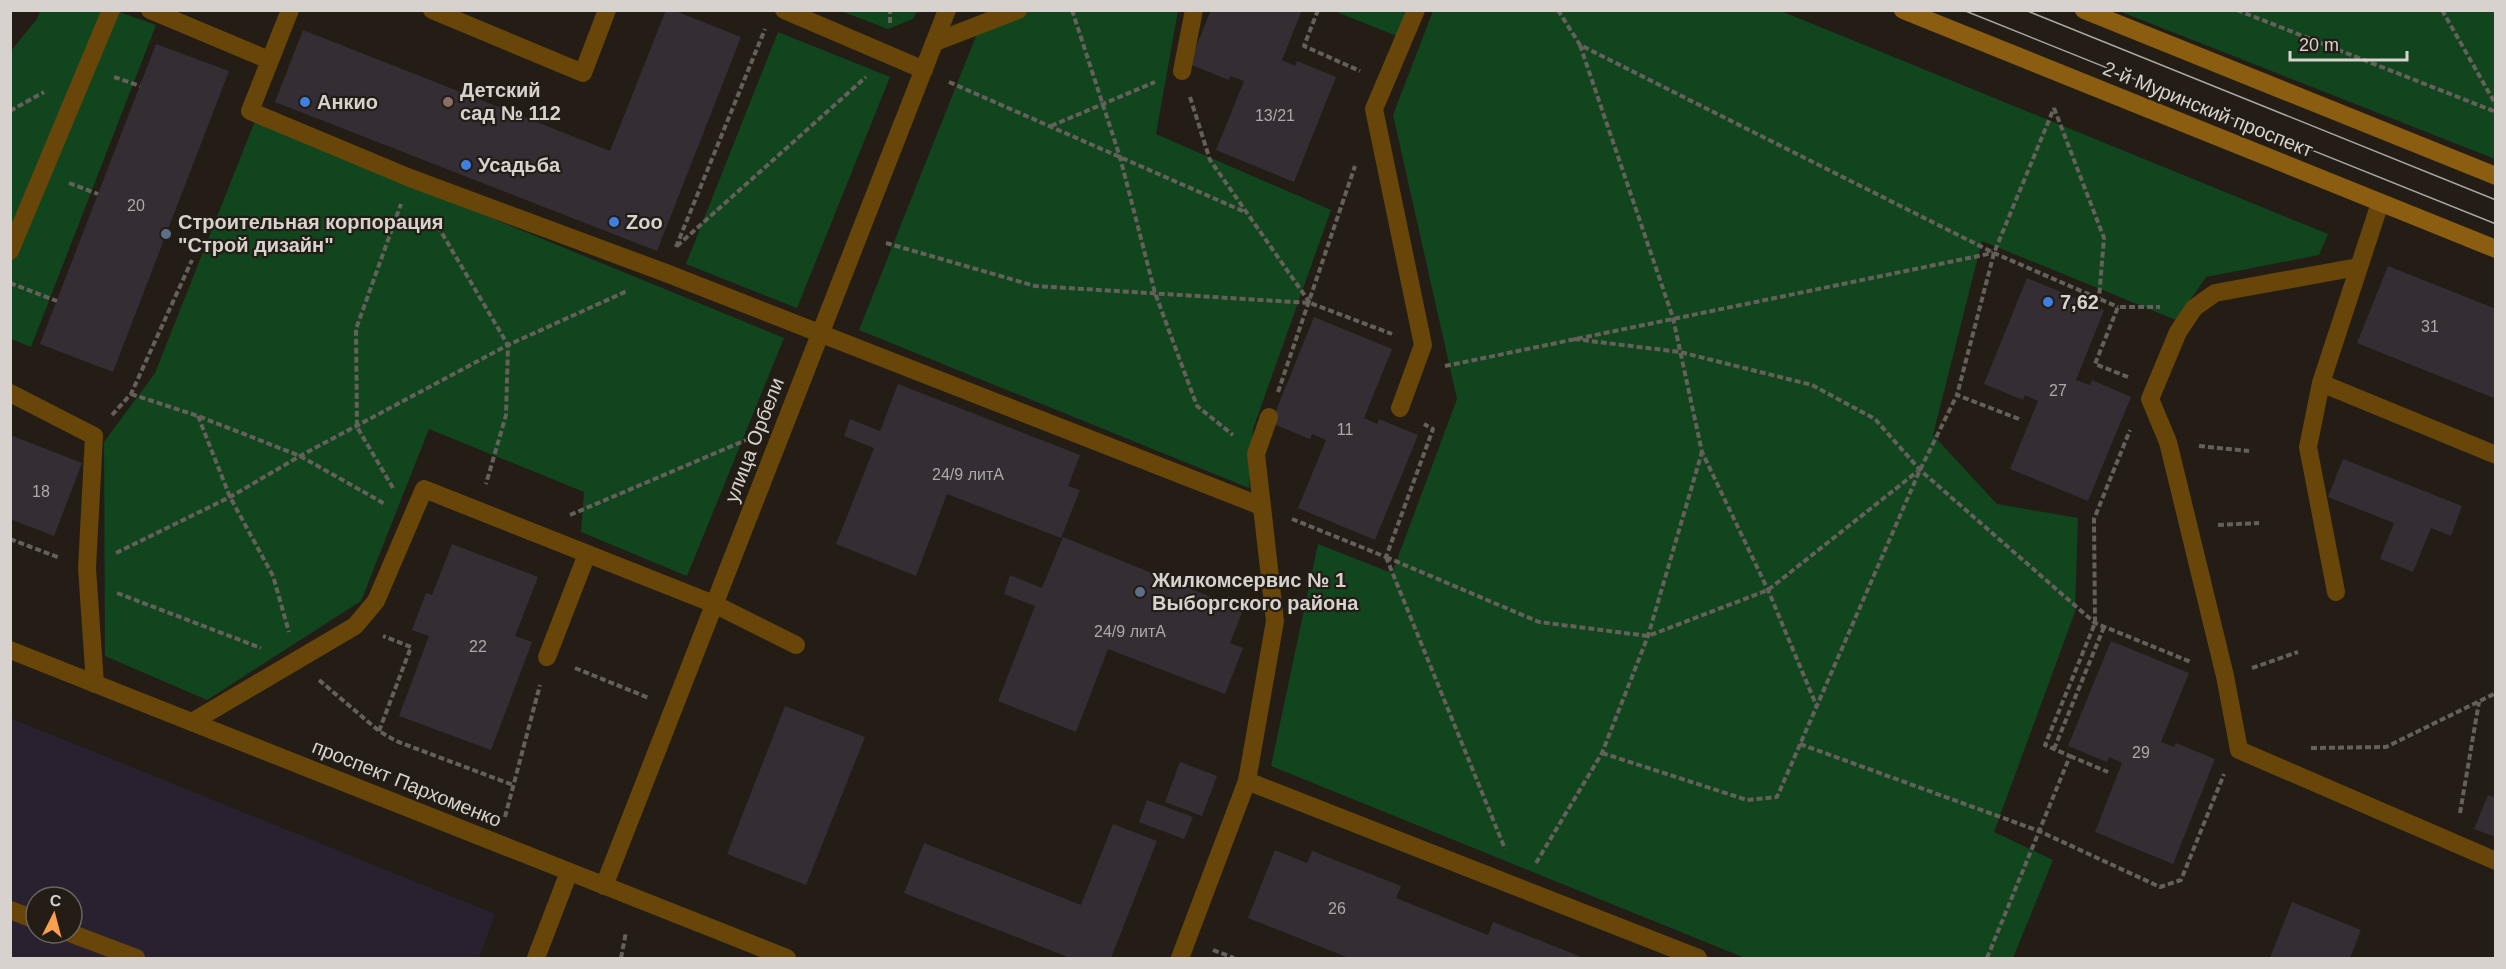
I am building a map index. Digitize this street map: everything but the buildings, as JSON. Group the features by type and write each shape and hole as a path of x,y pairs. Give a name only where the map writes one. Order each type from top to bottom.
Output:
{"main road":[{"name":"2-й Муринский проспект","path":"1903,10 2496,249"},
{"path":"2093,12 2496,176"}],"street":[{"path":"10,251 111,10"},
{"path":"150,10 269,60"},
{"path":"290,10 250,111 410,178 666,273 1261,506"},
{"path":"432,10 583,73 607,10"},
{"path":"784,10 924,70"},
{"name":"улица Орбели","path":"604,886 947,10"},
{"path":"935,42 1018,10"},
{"path":"1182,71 1194,10"},
{"path":"1400,408 1423,345 1374,108 1416,10"},
{"path":"2336,592 2308,447 2321,383 2380,202"},
{"path":"2358,267 2215,293 2194,308 2178,332 2153,394 2168,442 2189,526 2225,676 2239,750 2496,861"},
{"path":"2321,383 2496,455"},
{"path":"10,393 94,436 87,575 95,684"},
{"path":"1180,958 1247,781 1275,621 1256,454 1269,417"},
{"path":"192,722 356,626 376,601 424,489 714,604 796,645"},
{"path":"547,657 587,554"},
{"name":"проспект Пархоменко","path":"10,650 787,958"},
{"path":"1247,781 1698,958"},
{"path":"536,958 568,872"},
{"path":"84,938 136,958"}],"path":[{"path":"1072,10 1120,157 1155,293 1197,406 1256,454"},
{"path":"1318,10 1304,46 1385,82"},
{"path":"1558,10 1580,45 1673,318 1702,453 1768,590 1816,707"},
{"path":"2236,10 2496,112"},
{"path":"2442,10 2496,105"},
{"path":"87,575 300,456 508,345 666,273 768,21"},
{"path":"1580,45 1994,253 2118,307 2194,308"},
{"path":"676,246 890,56"},
{"path":"924,70 1246,212"},
{"path":"1051,126 1182,71 1210,160 1310,303"},
{"path":"1602,753 1747,800 1777,797 1920,470 1958,395 1994,253 2054,108 2104,238 2100,298"},
{"path":"1269,417 1310,303 1356,163"},
{"path":"410,178 508,345 506,416 479,511"},
{"path":"410,178 356,329 357,427 411,519"},
{"path":"883,242 1035,286 1310,303 1423,345"},
{"path":"1413,373 1994,253"},
{"path":"192,260 131,394 198,416 300,456 411,519"},
{"path":"10,283 57,301"},
{"path":"2108,772 2045,745 2095,623 2094,519 2140,407 2153,394 2095,364 2118,307"},
{"path":"1574,339 1680,352 1812,385 1875,419 1920,470 2095,623 2104,627 2225,676 2298,652"},
{"path":"1958,395 2019,419"},
{"path":"1400,408 1433,429 1386,557 1521,889"},
{"path":"198,416 230,497 273,576 297,661"},
{"path":"531,531 785,424"},
{"path":"2168,442 2249,451"},
{"path":"1521,889 1602,753 1648,636 1702,453"},
{"path":"1261,506 1539,622 1648,636 1768,590 1920,470"},
{"path":"2189,526 2259,523"},
{"path":"10,539 87,575 297,661 379,731 396,741 513,785"},
{"path":"356,626 411,647 379,731"},
{"path":"2054,749 2104,627"},
{"path":"503,823 547,657 673,707"},
{"path":"2307,748 2386,747 2496,693"},
{"path":"2454,843 2479,701"},
{"path":"1800,744 2039,831 2160,886 2181,880 2224,774 2239,750"},
{"path":"1987,958 2070,756"},
{"path":"621,958 626,932"}],"shaded area":[{"path":"10,718 495,914 479,958 11,958"}],"green space":[{"path":"40,11 117,11 156,25 31,347 11,339 10,52 37,19"},
{"path":"841,11 917,11 913,19 888,29"},
{"path":"986,11 1178,11 1156,134 1331,210 1253,429 1249,488 859,330"},
{"path":"1334,11 1407,11 1397,36"},
{"path":"1433,11 1781,11 2328,234 2319,255 2206,277 2176,320 1982,241 1933,435 1997,504 2078,518 2075,612 1994,832 2053,860 2013,958 1745,958 1271,766 1318,544 1392,573 1457,399 1393,115"},
{"path":"2119,11 2495,11 2495,159"},
{"path":"778,32 890,77 797,308 686,264"},
{"path":"255,121 784,338 687,576 581,532 584,492 429,429 361,601 207,700 105,656 104,442 155,373"}],"tram line":[{"path":"1963,10 2496,224"},
{"path":"2025,10 2496,200"}],"place":[{"name":"Анкио","path":"305,102"},
{"name":"Детский сад № 112","path":"448,102"},
{"name":"Усадьба","path":"466,165"},
{"name":"Zoo","path":"614,222"},
{"name":"Строительная корпорация \"Строй дизайн\"","path":"166,234"},
{"name":"7,62","path":"2048,302"},
{"name":"Жилкомсервис № 1 Выборгского района","path":"1140,592"}]}
